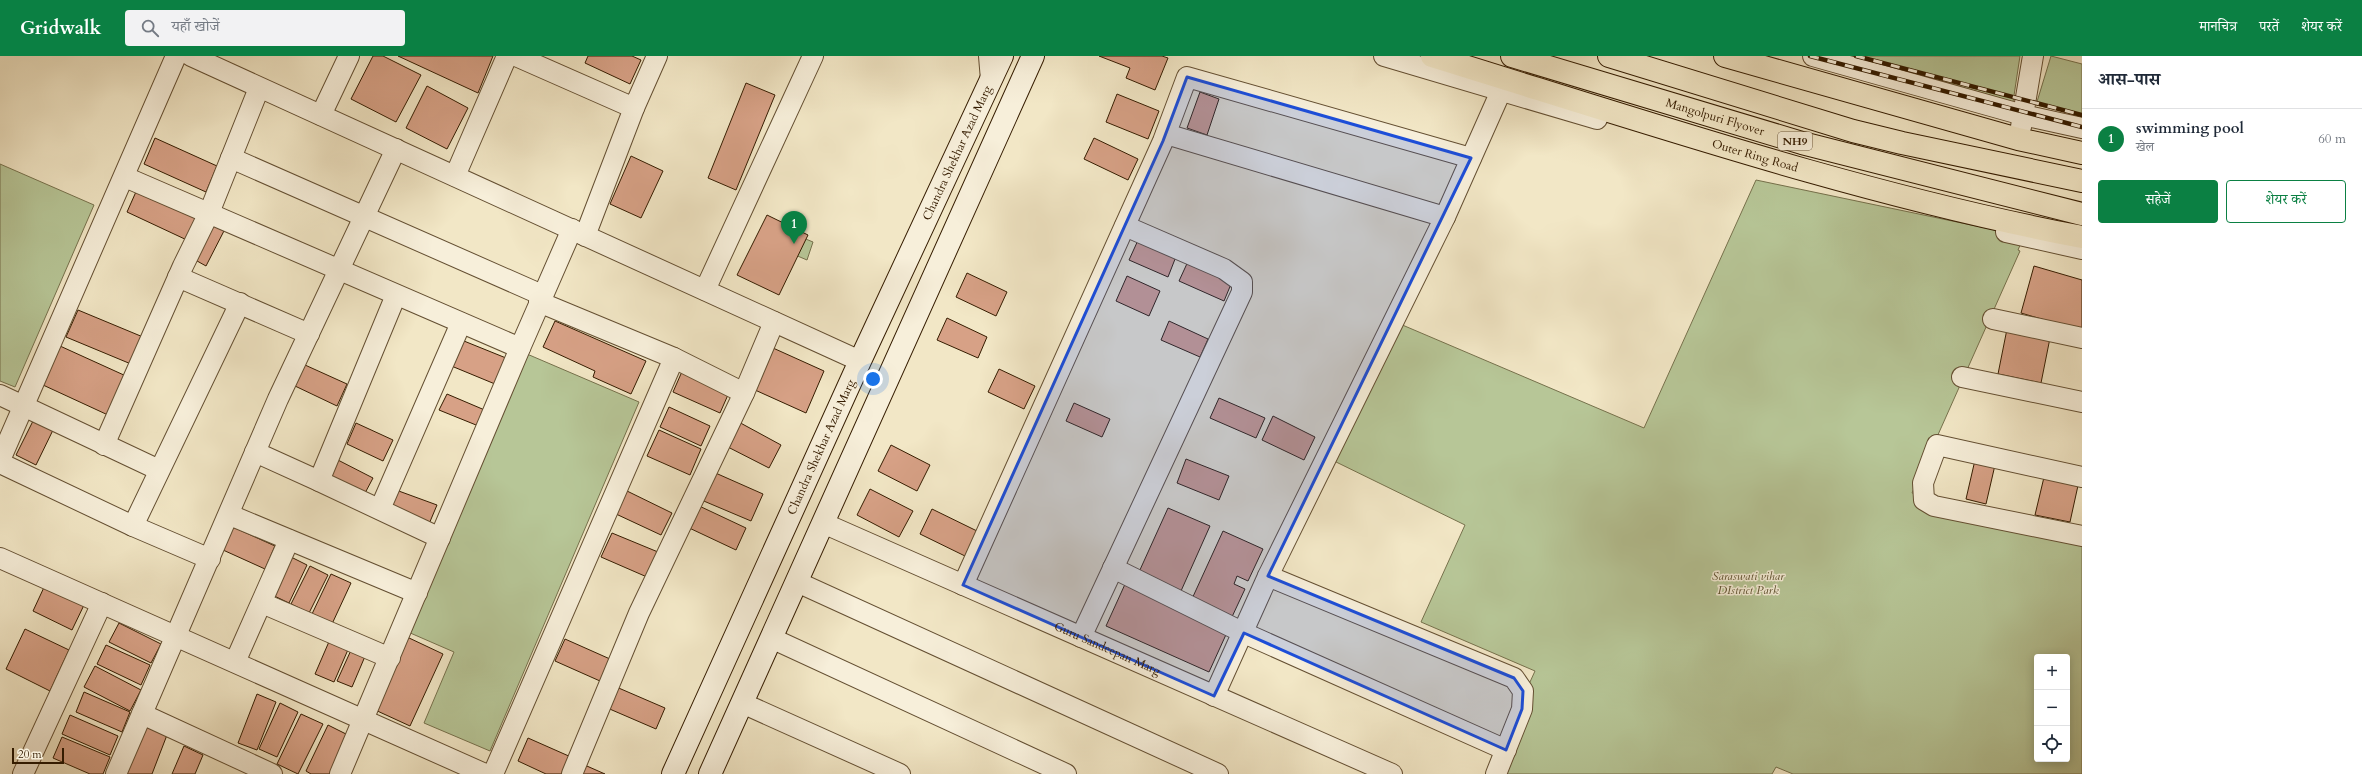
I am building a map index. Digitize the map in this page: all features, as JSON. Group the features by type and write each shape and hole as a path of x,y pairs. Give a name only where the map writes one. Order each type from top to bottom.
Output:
{"main road":[{"name":"Outer Ring Road","path":"1432,56 1749,154 2010,223 2082,237"},
{"name":"Mangolpuri Flyover","path":"1512,56 1802,143 2082,214"},
{"path":"1609,56 1853,131 1902,143 2082,181"},
{"path":"1725,56 2018,139 2082,153"}],"street":[{"path":"176,56 125,177 23,405 0,462 133,526 210,559"},
{"path":"191,56 860,361"},
{"path":"321,115 349,56"},
{"path":"455,176 507,56"},
{"path":"516,56 634,108"},
{"path":"340,774 541,298 579,232 657,56"},
{"path":"705,290 813,56"},
{"path":"989,56 991,80"},
{"name":"Chandra Shekhar Azad Marg","path":"673,774 860,361 1002,56"},
{"path":"716,772 742,703 1030,61 1009,56"},
{"path":"1384,56 1501,91 1978,226 2082,249"},
{"path":"1813,56 2023,115 2082,128"},
{"path":"2018,139 2033,56"},
{"path":"963,585 1166,134 1187,77 1471,158"},
{"path":"104,445 178,277 209,213 259,88"},
{"path":"1214,696 1244,633 1268,576 1445,217 1501,91"},
{"path":"1166,134 1445,217"},
{"path":"116,774 230,515 255,452 396,149"},
{"path":"231,158 364,216 674,358 744,393"},
{"path":"125,177 520,348"},
{"path":"1081,637 1242,292 1242,282 1224,268 1125,226"},
{"path":"178,277 309,334"},
{"path":"319,481 396,295"},
{"path":"133,526 240,303"},
{"path":"1993,319 2082,338"},
{"path":"572,774 639,613 744,393 774,322"},
{"path":"380,509 462,323"},
{"path":"493,774 674,358"},
{"path":"1962,377 2082,402"},
{"path":"0,395 159,470"},
{"path":"2082,477 1937,445 1922,490 1924,500 1934,506 2082,536"},
{"path":"255,452 440,538"},
{"path":"230,515 417,594"},
{"name":"Guru Sandeepan Marg","path":"823,523 1392,774"},
{"path":"235,662 289,540"},
{"path":"0,558 176,635 485,774"},
{"path":"1113,568 1244,633 1506,750"},
{"path":"1268,576 1514,678 1524,691 1522,709 1496,774"},
{"path":"797,582 1218,774"},
{"path":"23,774 102,603"},
{"path":"262,603 390,658"},
{"path":"771,638 1066,774"},
{"path":"742,703 900,774"},
{"path":"142,714 272,774"}],"highlighted area":[{"path":"1187,77 1471,158 1268,576 1514,678 1523,691 1522,709 1506,750 1244,633 1214,696 963,585 1163,141"}],"green space":[{"path":"1856,56 2020,56 2013,102"},
{"path":"2051,56 2082,64 2082,115 2036,105"},
{"path":"0,164 94,205 15,387 0,381"},
{"name":"Saraswati vihar DIstrict Park","path":"1756,180 2024,236 2018,250 2020,251 1912,493 2082,537 2082,774 1793,774 1776,767 1772,774 1488,774 1535,671 1421,622 1465,525 1332,460 1393,321 1644,428"},
{"path":"784,230 813,242 807,260 774,246"},
{"path":"527,354 639,402 490,751 424,723 454,652 408,632"}],"building":[{"path":"373,56 383,56 421,75 396,122 351,99"},
{"path":"398,56 493,56 478,93"},
{"path":"588,56 632,56 641,60 630,84 585,63"},
{"path":"1099,56 1162,56 1168,58 1155,90 1126,78 1130,68"},
{"path":"746,83 775,95 736,190 708,178"},
{"path":"427,86 468,108 447,149 406,128"},
{"path":"1200,92 1219,99 1207,135 1187,128"},
{"path":"1117,94 1159,111 1148,139 1106,122"},
{"path":"155,138 217,166 206,192 144,164"},
{"path":"1094,138 1138,159 1128,180 1084,159"},
{"path":"631,156 663,171 641,218 610,204"},
{"path":"139,185 201,214 189,241 127,212"},
{"path":"767,215 808,235 779,295 737,275"},
{"path":"210,219 226,227 206,266 190,257"},
{"path":"1139,238 1177,254 1168,277 1129,260"},
{"path":"1190,257 1234,277 1224,301 1179,281"},
{"path":"2034,266 2082,280 2082,331 2021,313"},
{"path":"967,273 1007,292 996,316 956,297"},
{"path":"1127,276 1160,291 1149,316 1116,301"},
{"path":"78,310 143,337 131,364 66,337"},
{"path":"947,318 987,337 978,358 937,340"},
{"path":"555,321 646,361 631,394 593,377 595,371 543,347"},
{"path":"1169,321 1208,339 1200,357 1161,340"},
{"path":"2007,329 2050,338 2041,383 1998,374"},
{"path":"459,339 506,358 495,384 449,365"},
{"path":"60,346 126,376 108,415 43,385"},
{"path":"773,348 824,371 806,413 755,390"},
{"path":"305,365 347,384 337,406 295,386"},
{"path":"684,367 731,388 720,413 673,392"},
{"path":"999,369 1035,386 1024,409 988,392"},
{"path":"447,394 487,411 481,427 439,410"},
{"path":"1219,398 1265,418 1256,438 1210,418"},
{"path":"1074,403 1110,419 1102,437 1066,421"},
{"path":"669,407 710,426 701,446 660,427"},
{"path":"1273,416 1315,437 1304,460 1262,440"},
{"path":"34,419 54,428 36,465 16,455"},
{"path":"735,420 781,445 769,468 722,444"},
{"path":"356,423 393,440 383,461 347,444"},
{"path":"659,430 701,449 690,475 647,456"},
{"path":"891,445 930,465 917,491 878,471"},
{"path":"334,458 373,478 364,495 325,475"},
{"path":"1186,459 1229,476 1219,500 1177,483"},
{"path":"1975,460 1995,465 1986,504 1966,499"},
{"path":"711,471 763,494 751,521 699,499"},
{"path":"2045,473 2079,481 2070,522 2035,515"},
{"path":"870,489 913,511 899,537 857,515"},
{"path":"396,490 437,505 429,524 389,509"},
{"path":"627,491 672,513 661,535 616,514"},
{"path":"695,504 746,528 736,550 685,526"},
{"path":"1168,508 1210,526 1181,591 1139,572"},
{"path":"932,509 977,531 965,556 920,534"},
{"path":"233,527 275,546 265,569 223,550"},
{"path":"1223,531 1263,549 1248,581 1237,576 1234,584 1245,589 1231,619 1191,601"},
{"path":"612,533 658,552 647,577 601,557"},
{"path":"287,555 307,565 289,603 268,593"},
{"path":"310,566 328,575 309,613 291,604"},
{"path":"331,574 351,583 332,624 312,614"},
{"path":"1126,582 1229,628 1209,672 1106,626"},
{"path":"46,583 85,603 72,630 33,611"},
{"path":"119,623 161,644 151,663 109,642"},
{"path":"25,629 69,650 50,691 6,669"},
{"path":"331,637 350,645 334,682 315,674"},
{"path":"407,637 443,654 410,726 373,709"},
{"path":"565,639 610,659 600,681 555,661"},
{"path":"106,645 150,665 141,685 97,664"},
{"path":"352,648 366,654 352,687 337,681"},
{"path":"95,666 141,690 130,711 84,687"},
{"path":"614,686 665,708 656,729 605,707"},
{"path":"84,692 130,712 122,732 76,712"},
{"path":"257,694 276,702 257,750 238,743"},
{"path":"280,703 298,712 277,757 259,749"},
{"path":"301,714 323,724 298,774 277,764"},
{"path":"70,715 118,736 110,755 62,734"},
{"path":"328,725 350,736 332,774 311,774 306,771"},
{"path":"144,726 167,735 152,774 125,774"},
{"path":"62,737 110,757 103,774 90,774 53,758"},
{"path":"528,738 571,757 563,774 546,774 518,761"},
{"path":"184,746 203,755 195,774 172,774"},
{"path":"580,763 605,774 575,774"}],"railway":[{"path":"1810,56 2082,127"},
{"path":"1856,56 2082,115"}],"place":[{"name":"swimming pool","path":"794,244"}]}
